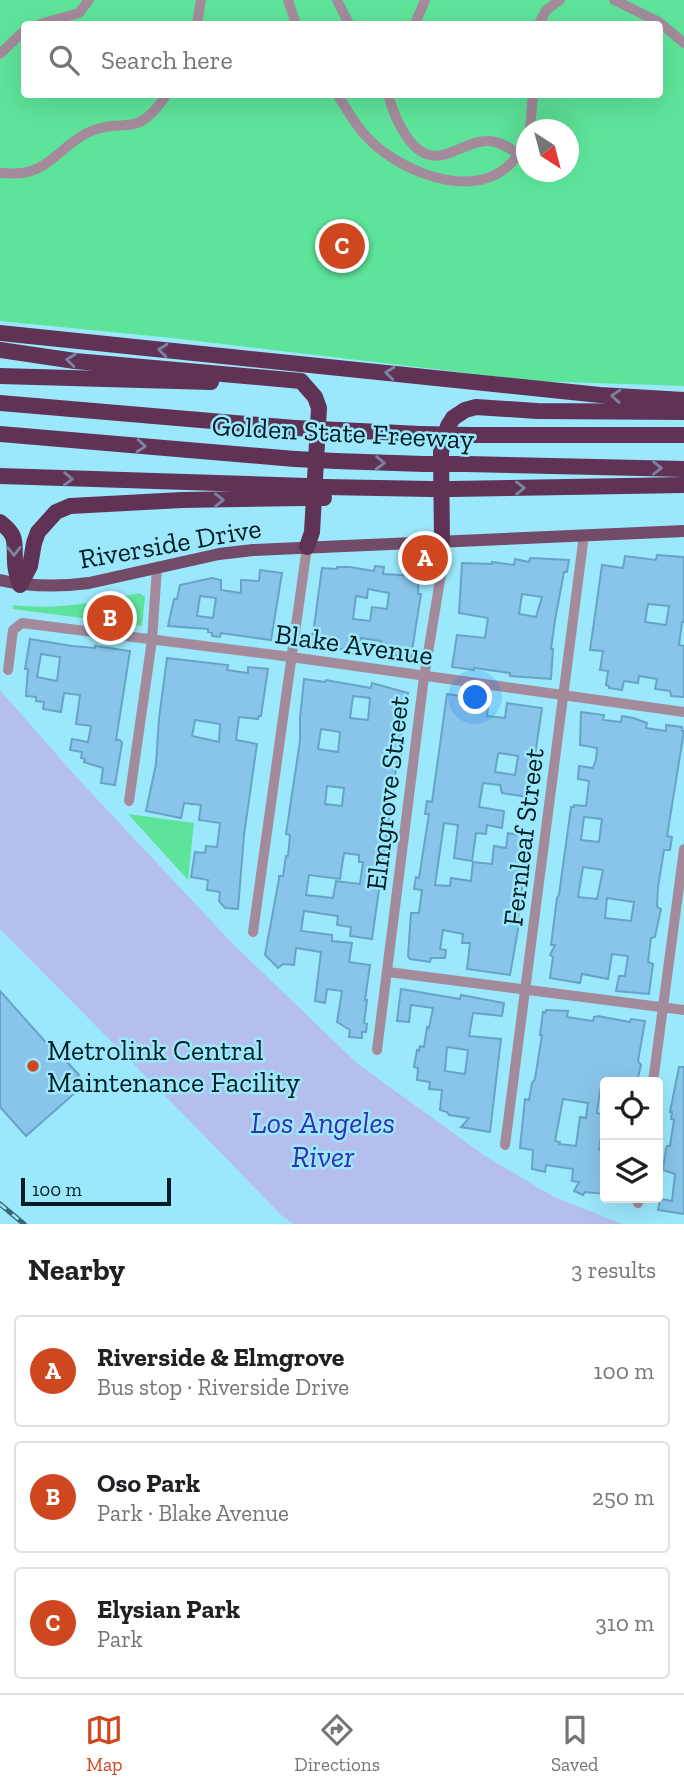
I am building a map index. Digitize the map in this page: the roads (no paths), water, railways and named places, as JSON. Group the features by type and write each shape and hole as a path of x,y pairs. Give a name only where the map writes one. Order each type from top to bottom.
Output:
{"highway":[{"path":"0,333 600,395 684,400"},
{"path":"0,350 75,361 301,381 316,397 319,408 312,532 307,547"},
{"path":"0,376 267,384 307,388"},
{"name":"Golden State Freeway","path":"0,403 295,428 420,434 684,435"},
{"path":"442,541 441,452 448,426 453,418 465,410 476,407 537,411 684,412"},
{"name":"Golden State Freeway","path":"0,434 295,459 684,469"},
{"path":"0,476 306,492 684,485"},
{"path":"20,585 30,566 33,543 38,532 56,512 70,506 306,492"},
{"path":"0,522 13,535 16,546 14,564 20,585"}],"main road":[{"name":"Riverside Drive","path":"0,580 44,587 89,583 219,554 307,547 684,531"}],"street":[{"path":"51,21 79,13 89,0"},
{"path":"198,21 201,0"},
{"path":"288,0 295,21"},
{"path":"337,0 348,21"},
{"path":"416,21 425,0"},
{"path":"540,21 546,10 560,0"},
{"path":"614,0 656,21"},
{"path":"663,26 684,43"},
{"path":"0,54 21,34"},
{"path":"0,173 23,173 40,167 88,133 103,128 136,125 148,119 164,98"},
{"path":"340,98 365,136 391,157 420,173 442,180 474,180 498,173 516,158"},
{"path":"390,98 404,133 414,145 430,156 440,156 489,141 502,144 516,153"},
{"path":"531,119 533,98"},
{"name":"Fernleaf Street","path":"505,1144 584,535"},
{"name":"Elmgrove Street","path":"377,1050 424,677 443,562 442,541"},
{"path":"253,932 307,547"},
{"path":"129,801 152,640 157,568"},
{"name":"Blake Avenue","path":"9,670 13,630 18,624 51,626 684,712"},
{"path":"654,1077 684,849"},
{"path":"388,972 684,1010"}],"water":[{"name":"Los Angeles River","path":"0,690 80,781 233,944 358,1064 485,1156 554,1197 623,1224 294,1224 282,1216 0,929"}],"railway":[{"path":"0,1204 24,1224"}],"place":[{"name":"Elysian Park","path":"342,246"},
{"name":"Riverside & Elmgrove","path":"425,558"},
{"name":"Oso Park","path":"110,618"},
{"name":"Metrolink Central Maintenance Facility","path":"33,1066"}]}
